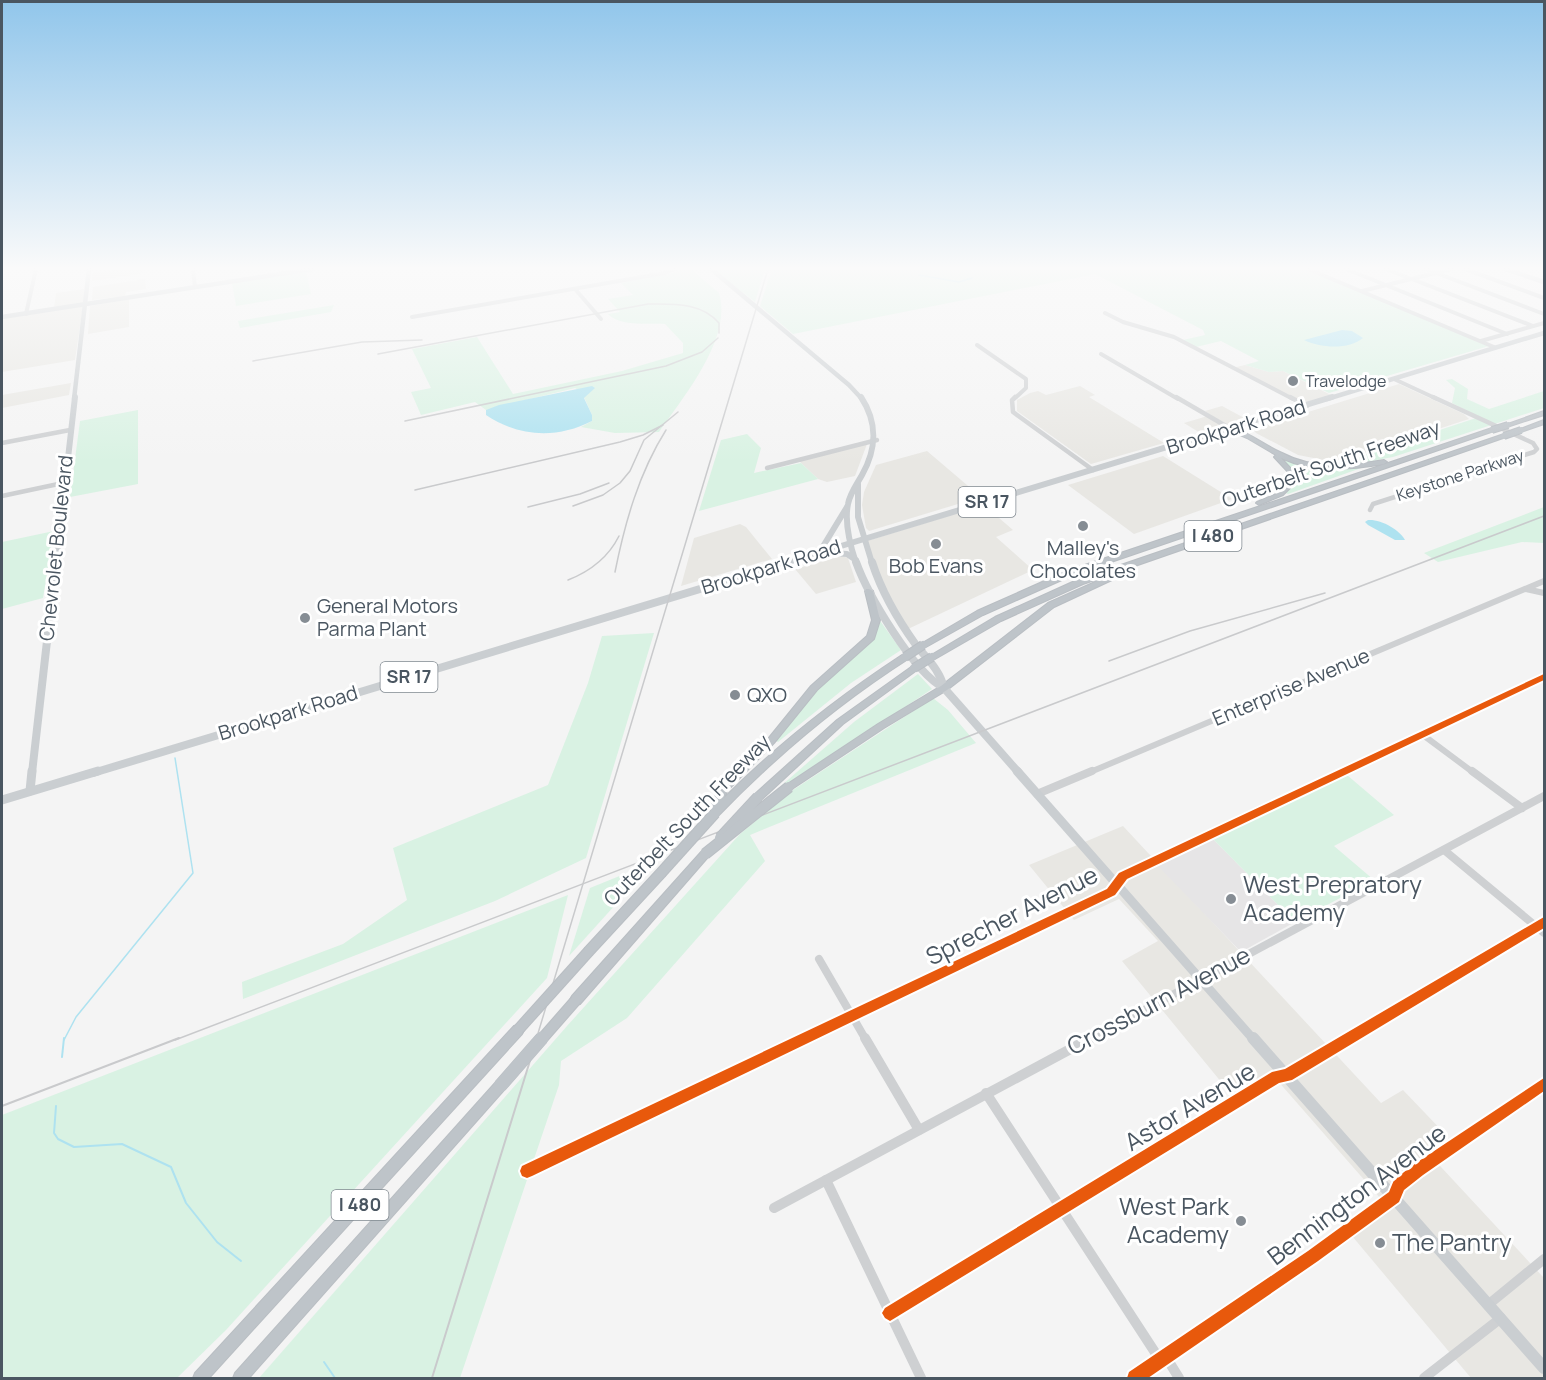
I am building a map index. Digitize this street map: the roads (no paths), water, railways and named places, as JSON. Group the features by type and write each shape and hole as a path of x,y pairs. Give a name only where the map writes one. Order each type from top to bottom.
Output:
{"highway":[{"name":"Outerbelt South Freeway","path":"200,1378 715,813 794,738 844,698 923,645 980,613 1034,588 1228,519 1545,412"},
{"name":"Outerbelt South Freeway","path":"240,1378 704,855 758,797 832,728 914,668 979,628 1032,602 1080,582 1183,546 1545,423"},
{"path":"1231,429 1285,458 1307,465 1340,468 1399,461"},
{"path":"1228,519 1231,513 1281,494 1289,487 1292,480 1289,469 1281,460 1231,429"},
{"path":"704,855 789,787 881,726 944,688 1052,605 1086,587 1183,546"},
{"path":"715,813 717,802 724,789 771,741 814,688 871,637 876,623 869,591"}],"main road":[{"name":"Chevrolet Boulevard","path":"30,791 81,333"},
{"path":"787,333 859,394 873,418 877,440 858,484 851,492 847,518 851,543 862,576 891,627 924,671 935,683 944,688 1545,1368"},
{"name":"Brookpark Road","path":"2,800 1307,406 1538,333"},
{"path":"858,484 858,517 876,576 882,590 915,643 941,676 944,688"},
{"path":"848,506 819,553 847,554 856,560"},
{"path":"847,518 858,517"},
{"path":"847,518 855,532 864,539"},
{"path":"862,576 876,576"},
{"path":"869,591 882,590"}],"street":[{"path":"1162,333 1174,337 1307,406"},
{"path":"1461,333 1494,347"},
{"path":"1481,342 1507,334"},
{"path":"977,345 1026,379 1026,388 1012,400 1013,412 1093,470"},
{"path":"1101,354 1231,429"},
{"name":"Keystone Parkway","path":"1370,510 1373,504 1534,452 1537,449 1533,443 1394,379"},
{"path":"2,443 69,430"},
{"path":"766,468 877,440"},
{"path":"2,496 63,483"},
{"name":"Enterprise Avenue","path":"1037,794 1545,581"},
{"path":"1525,589 1545,593"},
{"name":"Sprecher Avenue","path":"527,1171 1111,892 1123,876 1545,677"},
{"path":"1423,735 1522,808"},
{"name":"Crossburn Avenue","path":"774,1208 1545,796"},
{"path":"1444,850 1540,924 1545,933"},
{"name":"Astor Avenue","path":"890,1313 1277,1077 1287,1076 1540,924"},
{"path":"819,959 919,1130"},
{"name":"Bennington Avenue","path":"1135,1378 1313,1256 1394,1197 1398,1185 1418,1170 1545,1084"},
{"path":"987,1093 1061,1208 1179,1378"},
{"path":"826,1180 921,1378"},
{"path":"1488,1304 1545,1259"},
{"path":"1424,1378 1501,1318"}],"water":[{"path":"1329,333 1356,333 1363,338 1357,342 1334,347 1304,340"},
{"path":"592,386 595,388 584,398 592,415 592,421 565,431 538,433 525,431 512,428 486,415 486,410 499,405"},
{"path":"1379,521 1390,526 1405,540 1395,540 1368,525 1365,522"}],"waterway":[{"path":"64,1040 76,1017 193,873 175,758"},
{"path":"62,1057 64,1038"},
{"path":"56,1106 54,1133 58,1139 74,1147 122,1144 171,1167 186,1203 217,1242 241,1261"},
{"path":"324,1362 335,1378"}],"railway":[{"path":"378,354 489,333"},
{"path":"583,884 749,333"},
{"path":"405,421 666,366 702,352 718,338"},
{"path":"253,361 362,342 422,340"},
{"path":"661,426 678,412"},
{"path":"415,490 620,442 643,435 661,426"},
{"path":"573,506 603,495 620,483 630,471 644,440 661,426"},
{"path":"615,572 634,498 648,463 666,430"},
{"path":"528,507 580,494 609,483"},
{"path":"583,884 1544,516"},
{"path":"568,580 598,563 610,551 619,536"},
{"path":"1109,661 1190,631 1325,593"},
{"path":"175,1040 583,884"},
{"path":"536,1040 583,884"},
{"path":"2,1106 179,1038"},
{"path":"432,1378 537,1038"}],"place":[{"name":"Travelodge","path":"1293,381"},
{"name":"Malley's Chocolates","path":"1083,526"},
{"name":"Bob Evans","path":"936,544"},
{"name":"General Motors Parma Plant","path":"305,618"},
{"name":"QXO","path":"735,695"},
{"name":"West Prepratory Academy","path":"1231,899"},
{"name":"West Park Academy","path":"1241,1221"},
{"name":"The Pantry","path":"1380,1243"}]}
